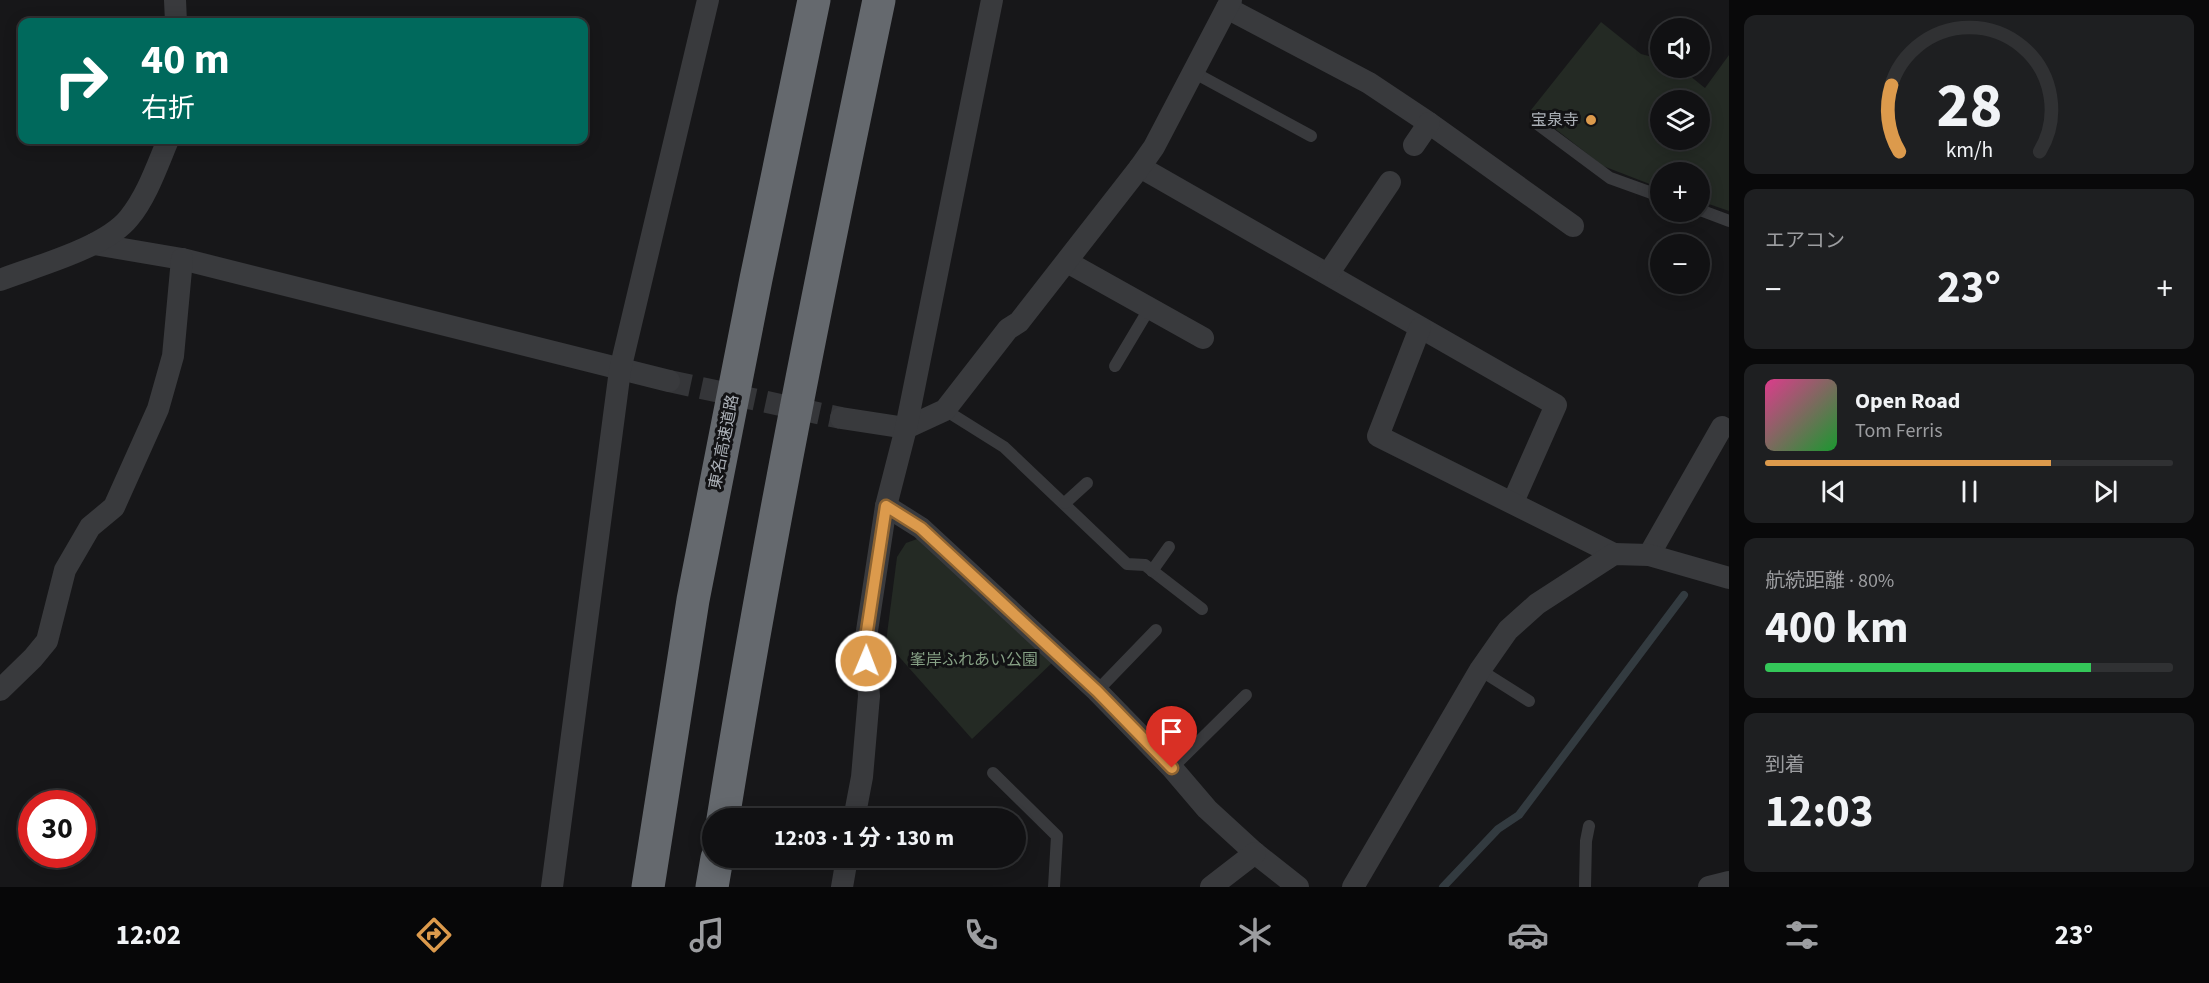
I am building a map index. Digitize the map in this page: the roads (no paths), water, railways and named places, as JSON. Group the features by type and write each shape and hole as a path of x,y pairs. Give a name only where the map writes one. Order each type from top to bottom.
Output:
{"highway":[{"name":"東名高速道路","path":"648,887 693,600 814,0"},
{"path":"725,808 755,619 817,296 879,0"},
{"path":"712,887 715,868"}],"street":[{"path":"175,0 176,18"},
{"path":"552,887 620,370 708,0"},
{"path":"856,808 862,777 869,696 865,644 886,506 906,428 992,0"},
{"path":"841,418 906,428 945,410 1008,328 1019,322 1067,262 1154,147 1229,4 1369,83 1574,226"},
{"path":"1414,145 1429,123"},
{"path":"0,280 94,244 128,219 153,178 166,144"},
{"path":"1140,167 1556,405 1513,502"},
{"path":"1328,274 1390,182"},
{"path":"94,244 182,259 669,381"},
{"path":"0,690 33,658 47,640 65,570 90,527 114,507 145,441 158,409 173,356 182,259"},
{"path":"1067,262 1203,338"},
{"path":"1420,328 1375,446 1513,502 1614,554 1649,555 1729,578"},
{"path":"1649,555 1722,427"},
{"path":"886,506 921,528 1097,691 1172,768 1207,809 1255,853 1298,887"},
{"path":"1353,887 1480,670 1508,630 1537,604 1569,581 1614,554"},
{"path":"1210,887 1255,853"},
{"path":"842,887 845,868"},
{"path":"1709,887 1729,882"}],"lane":[{"path":"1192,72 1311,136"},
{"path":"1536,123 1610,178 1650,192"},
{"path":"1710,214 1729,221"},
{"path":"1115,366 1149,309"},
{"path":"945,410 1004,447 1127,564 1145,566 1202,609"},
{"path":"1065,503 1087,483"},
{"path":"1152,571 1169,547"},
{"path":"1097,691 1156,630"},
{"path":"1480,670 1529,701"},
{"path":"1172,768 1245,695"},
{"path":"993,773 1057,836 1054,887"},
{"path":"1585,887 1586,841 1589,826"}],"waterway":[{"path":"1443,887 1498,829 1519,815 1684,595"}],"tunnel":[{"path":"669,381 841,418"}],"place":[{"name":"宝泉寺","path":"1591,120"}],"park label":[{"name":"峯岸ふれあい公園","path":"974,660"}]}
